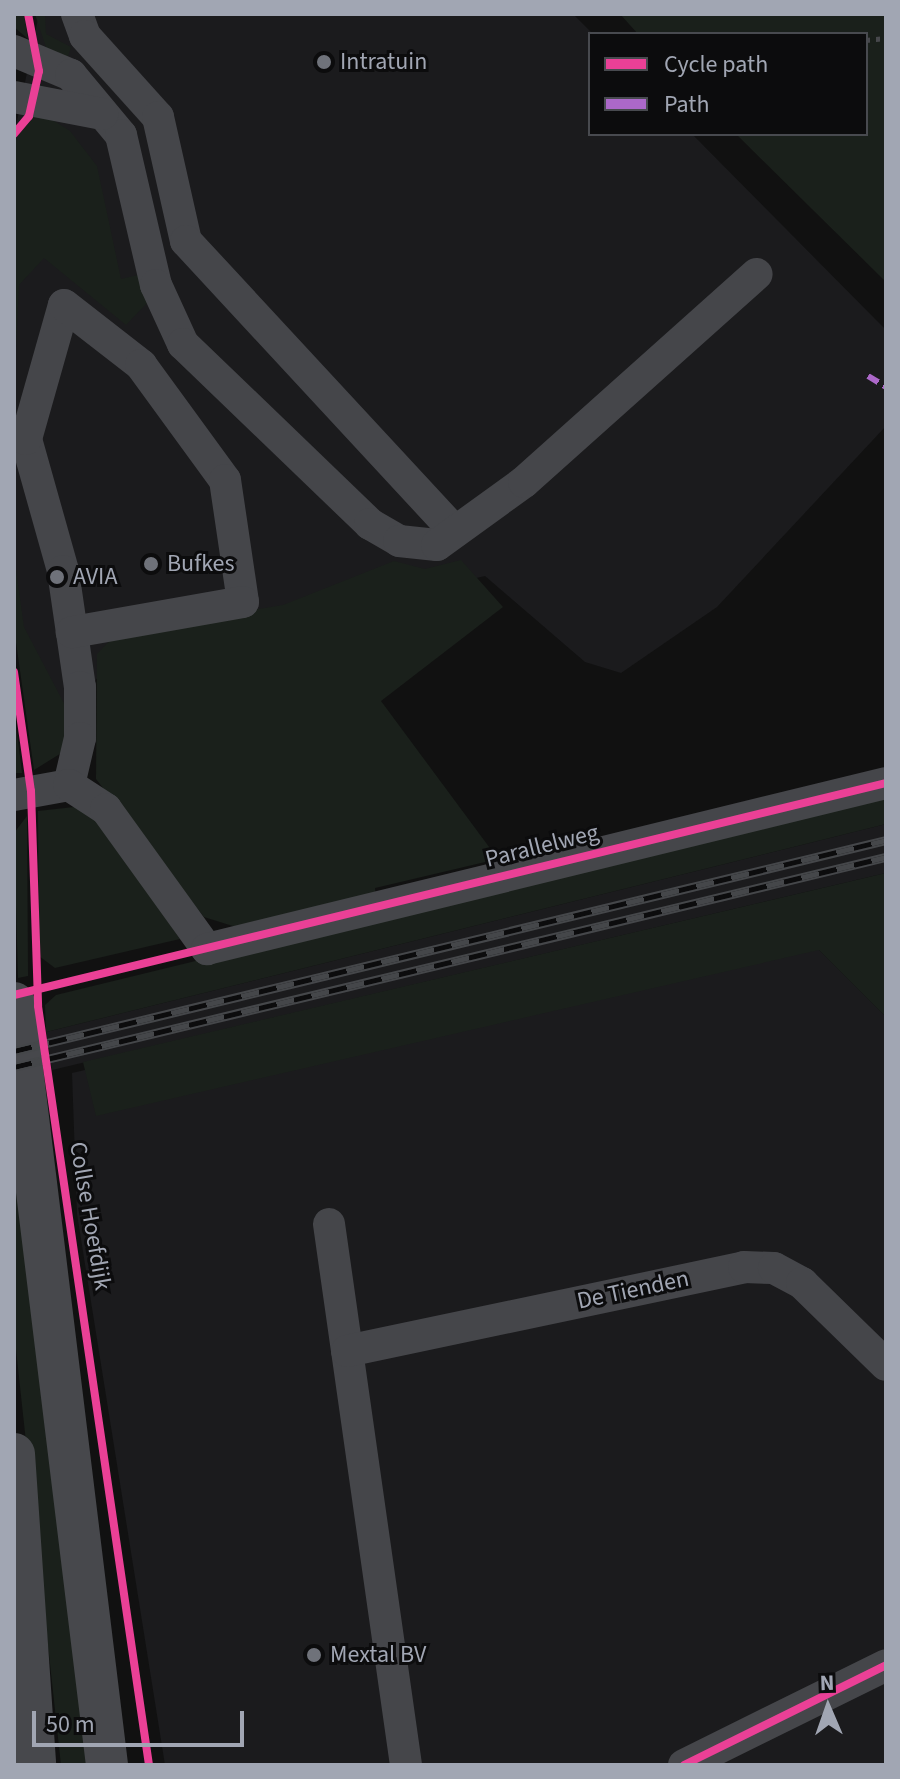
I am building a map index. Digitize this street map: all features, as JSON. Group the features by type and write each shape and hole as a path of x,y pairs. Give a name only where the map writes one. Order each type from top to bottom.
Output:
{"main road":[{"name":"Collse Hoefdijk","path":"14,1003 107,1765"},
{"path":"14,1454 37,1717 35,1765"},
{"path":"37,1717 49,1765"}],"street":[{"path":"77,14 85,36 158,117 186,241 455,531"},
{"path":"14,51 71,75 102,114 133,167 156,285 183,344 370,524 399,541 437,545 524,482 757,274"},
{"path":"14,97 102,114"},
{"path":"14,795 69,785 80,738 72,632 20,438 64,305 141,365 225,480 243,602 72,632"},
{"name":"Parallelweg","path":"69,785 106,809 207,949 886,783"},
{"path":"329,1224 406,1765"},
{"name":"De Tienden","path":"347,1351 744,1267 774,1268 802,1283 886,1365"},
{"path":"684,1765 886,1665"}],"shaded area":[{"path":"14,14 24,14 28,39 14,27"},
{"path":"35,14 45,14 46,34 71,47 67,59 48,53"},
{"path":"39,14 573,14 591,32 588,32 588,136 694,136 886,330 886,426 717,607 621,673 585,662 485,576 108,663 40,758 14,567 14,136"},
{"path":"620,14 886,14 886,282 738,136 868,136 868,32 636,32"},
{"path":"38,111 70,131 97,166 121,279 138,275 148,302 126,325 44,258 19,285 14,389 14,141"},
{"path":"14,556 24,627 69,713 63,752 34,770 14,628"},
{"path":"461,560 503,607 381,701 498,859 375,888 376,898 236,927 204,917 96,779 97,654 118,632 283,605 394,561 425,569"},
{"path":"14,709 22,773 14,773"},
{"path":"886,793 886,824 46,1032 45,1005 56,995"},
{"path":"74,807 93,811 180,939 55,968 39,956 38,811"},
{"path":"27,816 28,976 18,978 14,833"},
{"path":"886,824 886,873 52,1070 46,1032"},
{"path":"886,873 886,1017 819,950 96,1116 83,1062"},
{"path":"778,909 886,1017 886,1765 165,1765 77,1214 72,1073"},
{"path":"14,1154 94,1765 61,1765 14,1331"}],"railway":[{"path":"14,1051 886,840"},
{"path":"14,1067 886,857"}],"marked path":[{"path":"868,376 886,387"}],"cycle path":[{"path":"14,134 29,116 39,71 28,14"},
{"path":"14,672 31,791 38,1006 149,1765"},
{"path":"14,995 886,783"},
{"path":"684,1765 886,1665"}],"place":[{"name":"Intratuin","path":"324,62"},
{"name":"Bufkes","path":"151,564"},
{"name":"AVIA","path":"57,577"},
{"name":"Mextal BV","path":"314,1655"}]}
